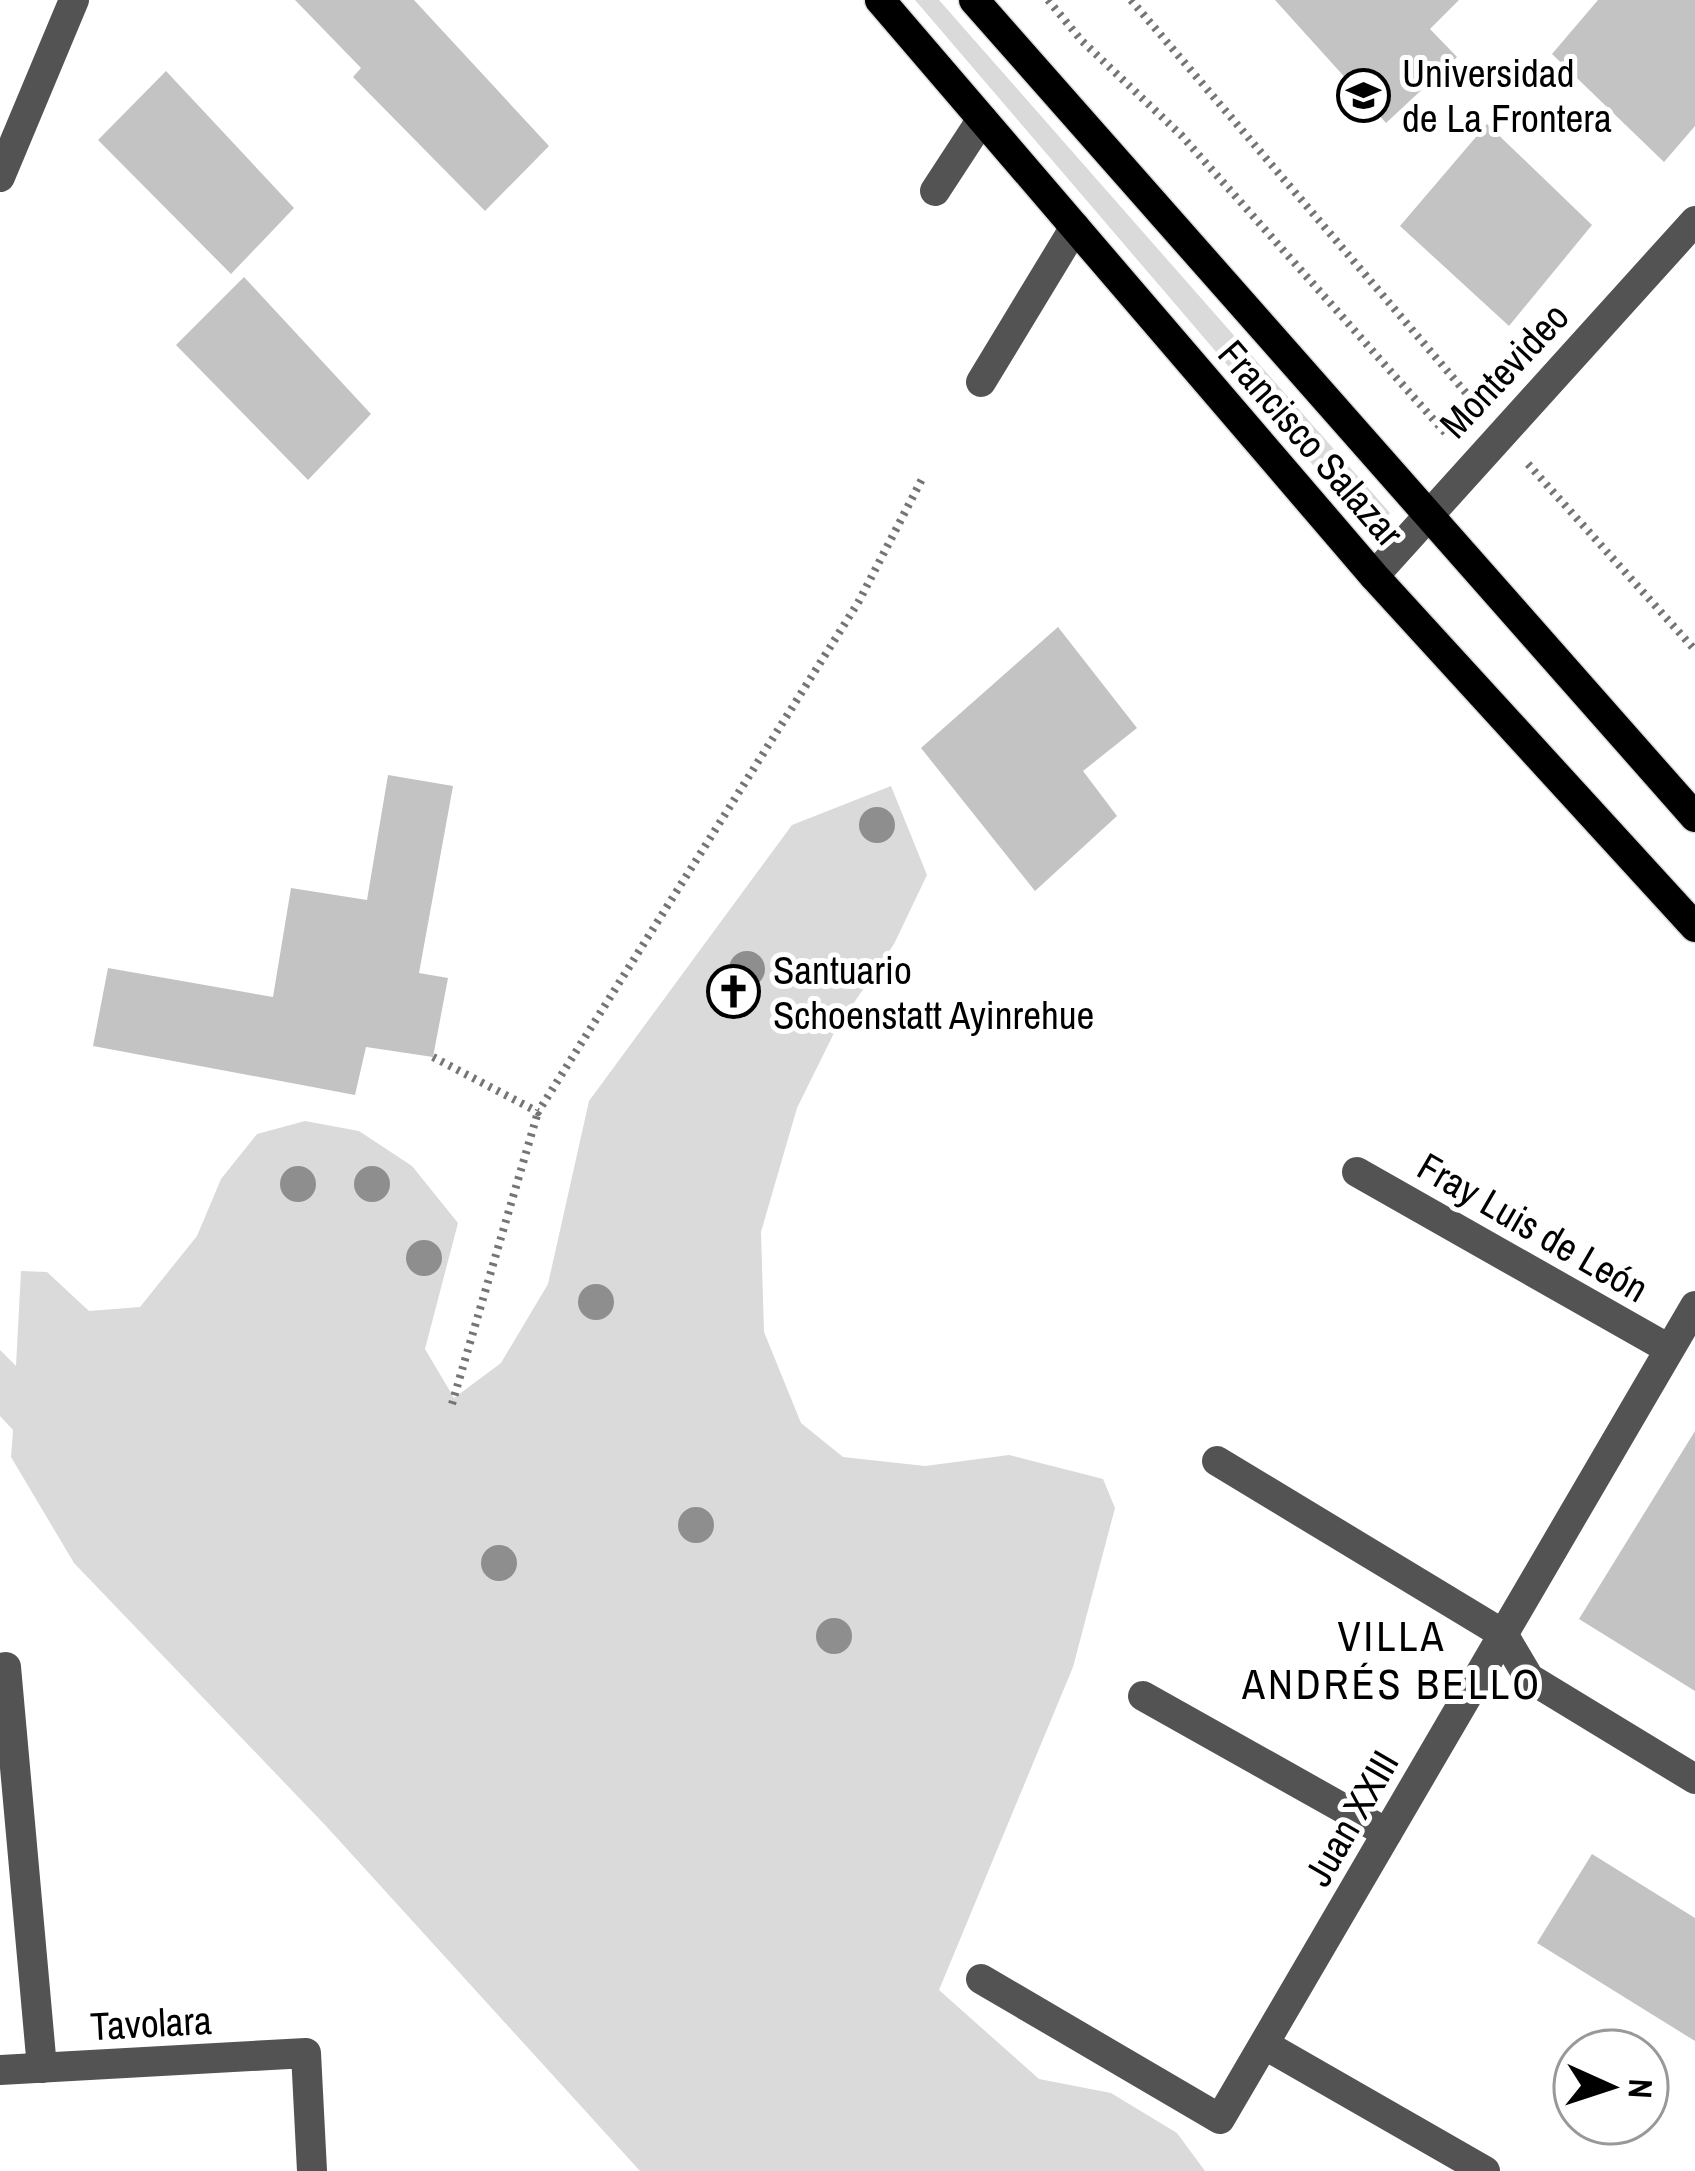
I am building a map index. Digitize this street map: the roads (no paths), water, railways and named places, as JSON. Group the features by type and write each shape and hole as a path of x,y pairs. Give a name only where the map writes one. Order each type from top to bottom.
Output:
{"main road":[{"name":"Francisco Salazar","path":"880,0 1374,576 1695,927"},
{"name":"Francisco Salazar","path":"974,0 1695,817"}],"street":[{"path":"0,177 74,0"},
{"path":"934,191 982,119"},
{"name":"Montevideo","path":"1374,576 1425,513 1695,220"},
{"path":"981,382 1075,227"},
{"name":"Fray Luis de León","path":"1358,1172 1670,1349"},
{"name":"Juan XXIII","path":"981,1979 1220,2120 1695,1306"},
{"path":"1217,1461 1503,1634 1528,1678 1695,1779"},
{"path":"3,1668 42,2068"},
{"path":"1143,1696 1387,1833"},
{"path":"1267,2045 1485,2171"},
{"name":"Tavolara","path":"0,2070 305,2053 312,2171"}],"place":[{"name":"Universidad de La Frontera","path":"1363,95"},
{"name":"Santuario Schoenstatt Ayinrehue","path":"734,992"}],"district":[{"name":"VILLA ANDRÉS BELLO","path":"1392,1660"}]}
